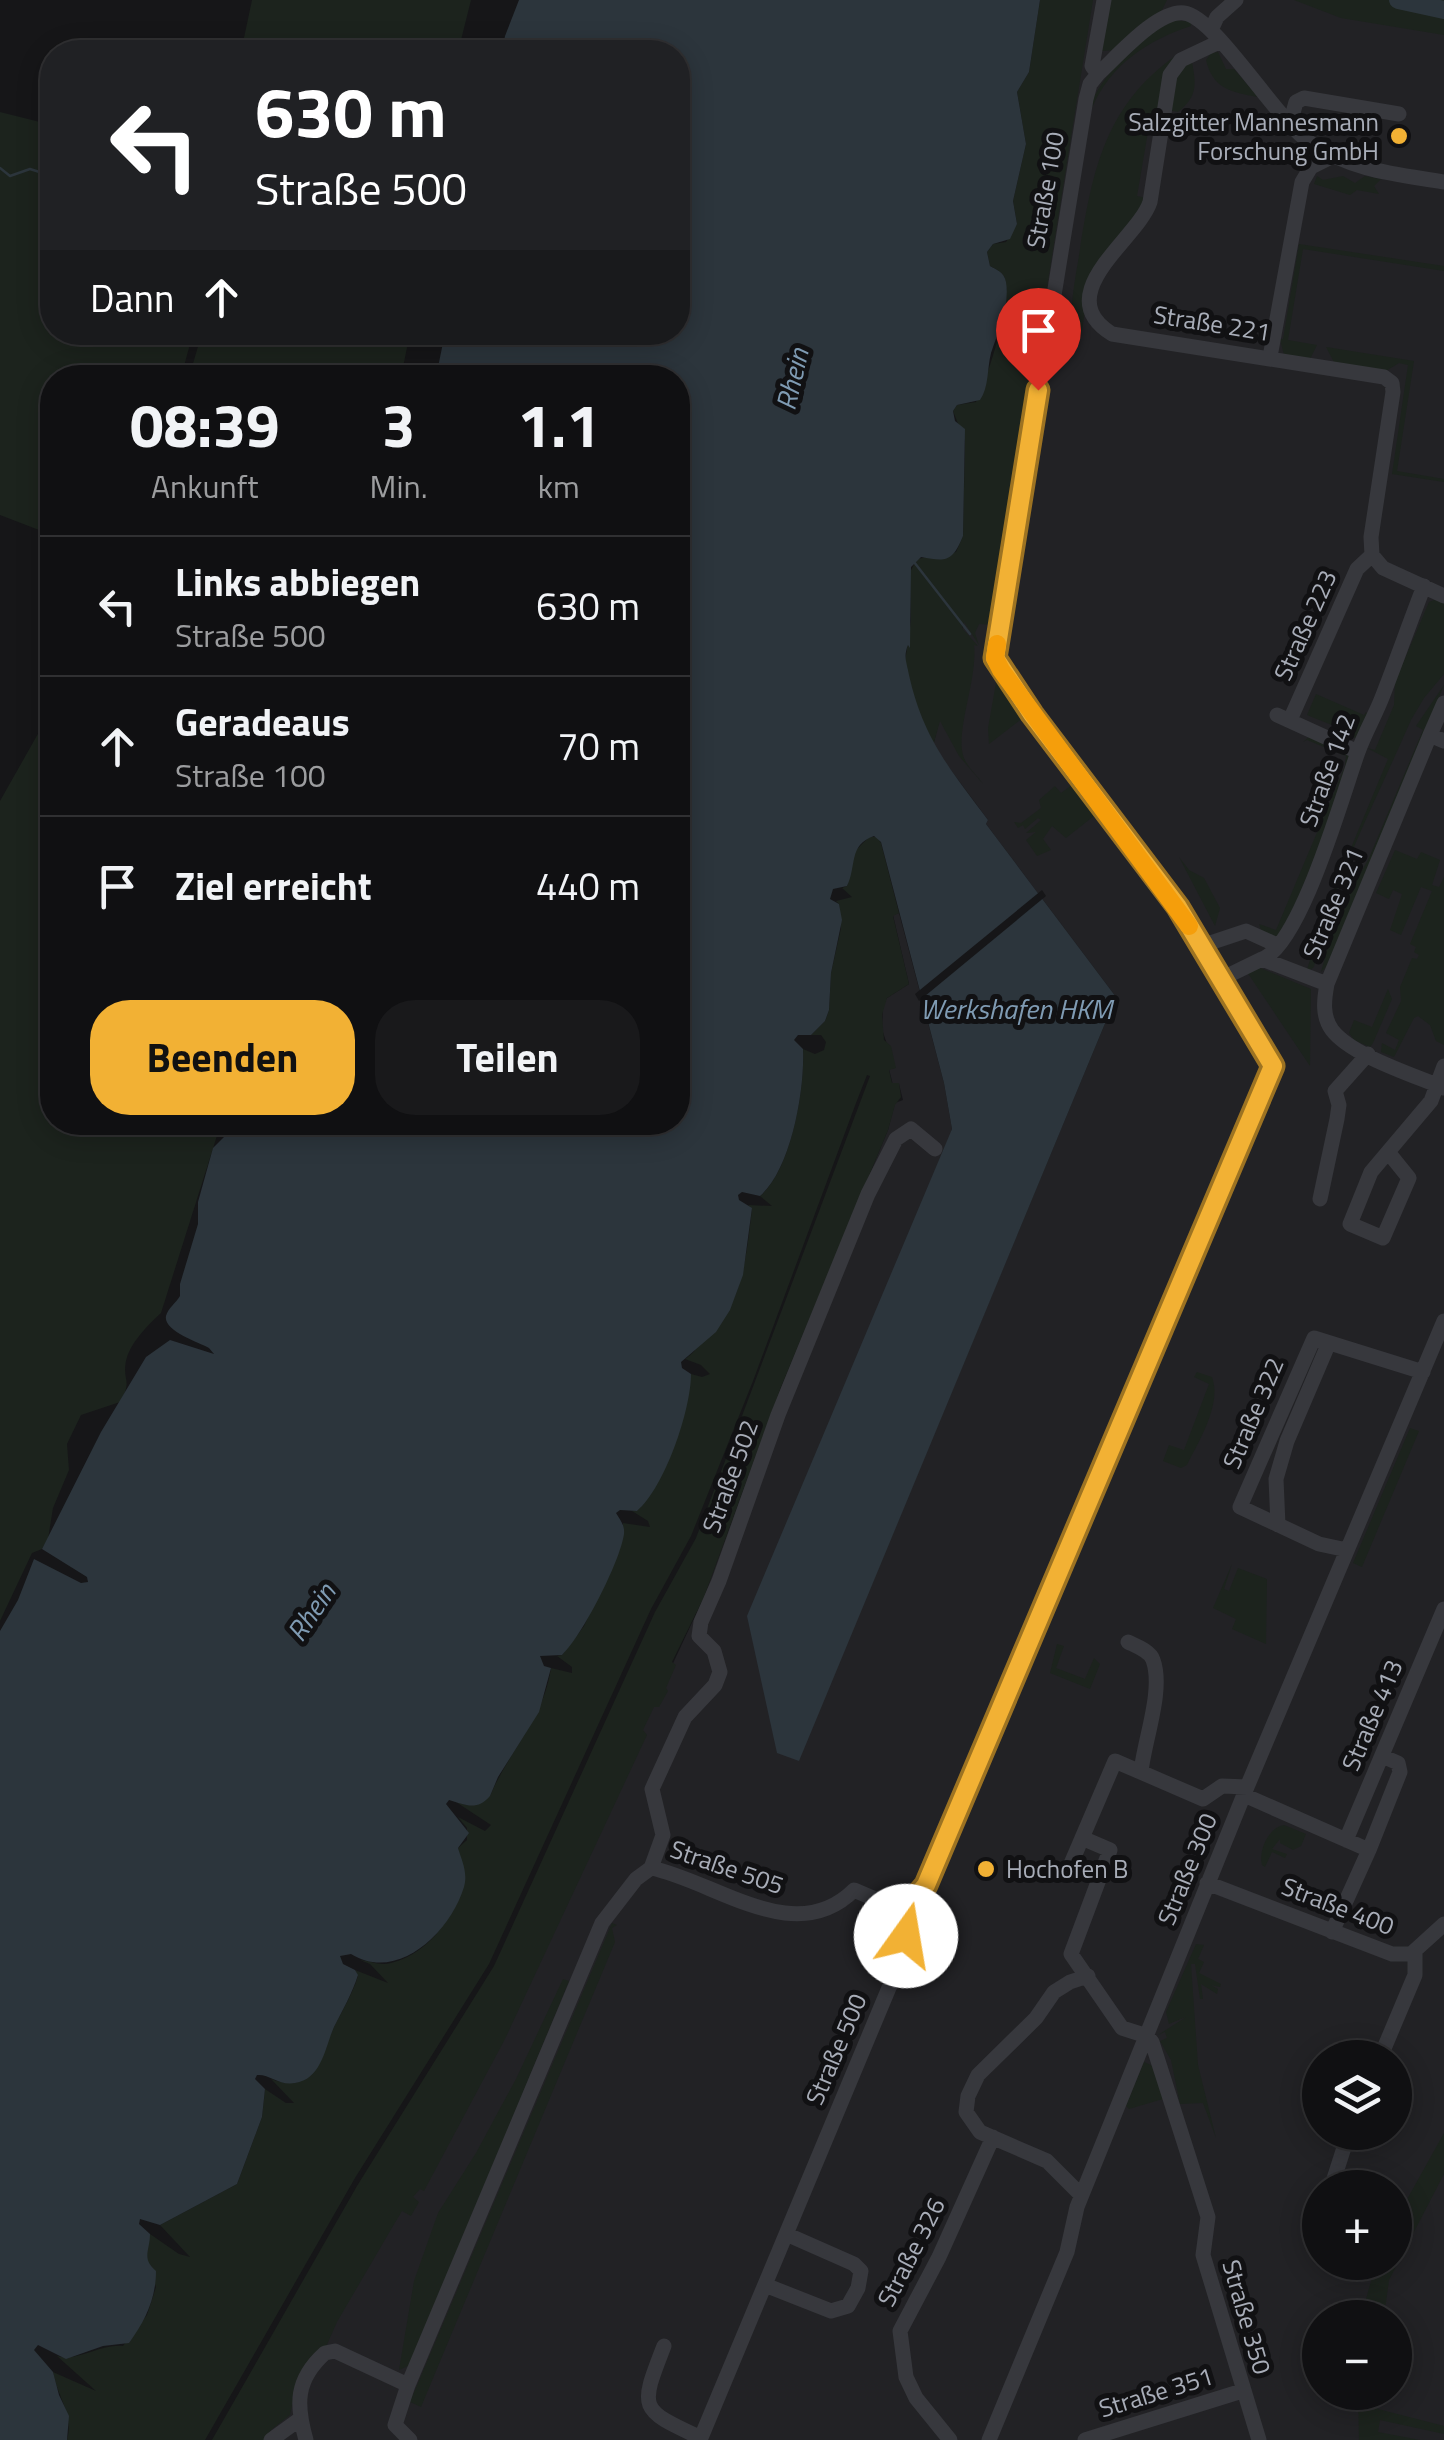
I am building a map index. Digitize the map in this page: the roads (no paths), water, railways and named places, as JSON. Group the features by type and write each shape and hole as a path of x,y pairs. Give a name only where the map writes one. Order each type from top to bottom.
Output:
{"street":[{"path":"1104,0 1092,66 1098,74 1164,16 1185,13 1201,20 1303,138 1333,156 1374,172 1444,182"},
{"path":"1215,36 1217,16 1236,0"},
{"name":"Straße 221","path":"1215,36 1181,60 1170,75 1150,202 1142,220 1100,265 1092,311 1112,334 1270,357 1384,377 1392,383 1371,536 1372,555"},
{"name":"Straße 100","path":"1098,74 1086,98 995,658 1032,714 1178,907 1222,979"},
{"path":"1290,124 1296,102 1304,98 1399,114"},
{"path":"1270,357 1302,182 1311,166 1333,156"},
{"path":"1372,555 1384,568 1444,596"},
{"name":"Straße 223","path":"1358,752 1283,718 1357,569 1372,555"},
{"name":"Straße 142","path":"1262,959 1270,956 1293,924 1342,808 1358,752 1424,586"},
{"name":"Straße 321","path":"1440,1086 1351,1046 1331,1028 1324,1000 1327,984 1437,738 1444,703"},
{"path":"1201,946 1246,931 1278,945"},
{"path":"896,1908 908,1906 926,1885 1273,1066 1222,979 1262,959 1327,984"},
{"path":"1320,1199 1338,1120 1334,1091 1368,1054"},
{"path":"1388,1152 1409,1178 1383,1238 1350,1224 1371,1172 1431,1101 1440,1086 1444,1066"},
{"name":"Straße 502","path":"651,1868 663,1836 652,1790 684,1717 715,1686 720,1672 714,1652 699,1636 700,1622 719,1581 778,1414 868,1194 896,1140 911,1129 935,1149"},
{"name":"Straße 300","path":"989,2440 1067,2252 1082,2195 1207,1883 1444,1321"},
{"name":"Straße 322","path":"1328,1345 1314,1338 1240,1507 1318,1544 1347,1550"},
{"path":"1278,1526 1276,1479 1287,1441 1328,1345 1423,1372"},
{"name":"Straße 413","path":"1346,1840 1444,1609"},
{"path":"1128,1642 1146,1651 1154,1661 1154,1702 1141,1772"},
{"path":"1332,1932 1400,1772 1398,1764 1382,1756"},
{"path":"1067,1874 1115,1760 1203,1799 1222,1786 1245,1791 1369,1850"},
{"path":"1082,1838 1110,1850 1072,1954 1122,2028 1146,2036"},
{"path":"410,2440 390,2432 602,1922 636,1879 651,1868"},
{"name":"Straße 505","path":"651,1868 675,1873 766,1909 799,1916 834,1906 854,1890 896,1908"},
{"name":"Straße 400","path":"1207,1883 1402,1956 1415,1951 1444,1924"},
{"name":"Straße 500","path":"701,2439 901,1959 906,1936 903,1918 896,1908"},
{"path":"1388,2040 1415,1975 1415,1951"},
{"path":"1082,2195 1047,2161 980,2132 966,2112 968,2096 978,2075 1036,2018 1054,1992 1088,1976"},
{"name":"Straße 350","path":"1146,2036 1158,2058 1208,2216 1203,2256 1259,2440"},
{"name":"Straße 326","path":"950,2440 916,2398 906,2376 900,2331 947,2242 993,2138"},
{"path":"764,2285 831,2311 848,2306 858,2288 861,2272 854,2264 786,2234"},
{"path":"664,2346 646,2392 648,2406 658,2418 701,2439"},
{"path":"306,2440 300,2419 300,2392 325,2354 336,2351 408,2385"},
{"name":"Straße 351","path":"1085,2440 1242,2391"},
{"path":"271,2440 300,2419"}],"water":[{"path":"519,0 1040,0 1029,72 1017,92 1026,144 1013,201 1017,224 1010,239 993,244 987,252 990,266 1005,279 1005,309 983,395 980,400 957,405 953,411 955,421 965,429 963,536 951,556 921,557 911,567 910,648 908,645 906,657 915,697 939,752 988,820 986,824 1116,997 799,1761 777,1753 747,1616 952,1129 944,1083 881,842 874,836 860,845 847,886 833,889 830,899 839,904 842,920 831,973 829,1010 825,1021 811,1035 798,1035 794,1040 803,1049 803,1066 788,1149 771,1184 760,1196 742,1192 738,1195 752,1208 743,1275 730,1310 716,1332 681,1362 682,1368 691,1374 690,1389 666,1467 637,1511 616,1513 624,1534 608,1580 580,1632 562,1655 540,1656 544,1666 551,1668 539,1712 490,1796 476,1805 449,1800 446,1804 469,1833 458,1848 465,1877 457,1904 434,1936 403,1958 386,1962 368,1961 351,1954 340,1956 343,1964 358,1975 317,2069 295,2083 262,2075 255,2079 265,2089 262,2117 237,2184 160,2225 140,2219 139,2224 150,2234 148,2258 156,2271 148,2309 129,2343 103,2346 66,2359 38,2345 34,2350 53,2372 69,2416 67,2440 0,2440 0,1631 18,1600 34,1559 81,1583 88,1582 87,1577 42,1549 101,1432 146,1357 170,1340 214,1354 175,1331 166,1316 180,1296 213,1148 226,1135 690,1135 690,365 438,365 443,345 690,345 690,40 504,40"}],"waterway":[{"path":"1398,0 1444,10"},
{"path":"0,168 10,176 30,169 40,172"},
{"path":"914,562 970,634"}],"place":[{"name":"Salzgitter Mannesmann Forschung GmbH","path":"1399,136"},
{"name":"Hochofen B","path":"986,1869"}],"water label":[{"name":"Rhein","path":"792,379"},
{"name":"Werkshafen HKM","path":"1016,1009"},
{"name":"Rhein","path":"311,1612"}]}
